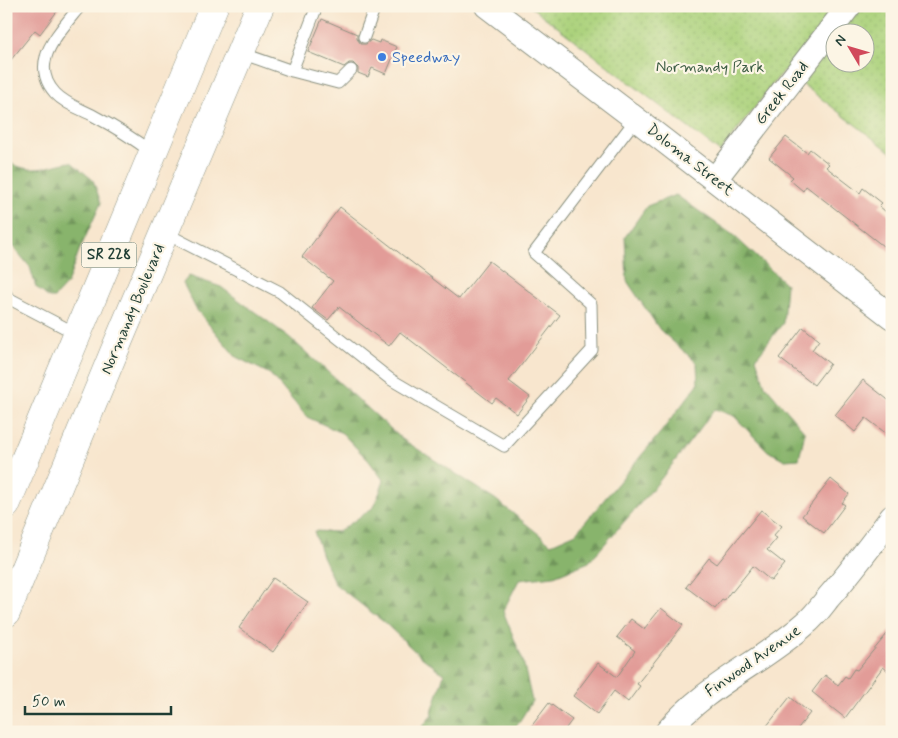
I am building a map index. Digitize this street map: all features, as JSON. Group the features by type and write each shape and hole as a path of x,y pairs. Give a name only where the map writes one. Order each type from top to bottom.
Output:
{"main road":[{"name":"SR 228","path":"6,505 214,6"},
{"name":"Normandy Boulevard","path":"6,613 260,6"},
{"path":"77,334 114,352"}],"street":[{"name":"Doloma Street","path":"486,6 715,179 892,317"},
{"name":"Greek Road","path":"715,179 849,6"},
{"name":"Finwood Avenue","path":"667,732 683,713 714,688 773,649 806,624 847,576 892,517"}],"lane":[{"path":"80,6 54,41 46,56 44,67 46,80 55,93 67,103 132,138 153,153"},
{"path":"292,71 317,6"},
{"path":"364,37 375,6"},
{"path":"241,53 292,71 338,83 350,70"},
{"path":"165,233 280,292 390,379 504,446 592,350 591,304 534,253 636,119"},
{"path":"7,296 77,334"}],"green space":[{"name":"Normandy Park","path":"530,6 892,6 892,153 784,70 720,152"},
{"path":"6,161 31,169 71,162 93,180 101,203 79,251 67,284 54,298 49,298 36,287 30,267 6,238"},
{"path":"676,195 733,235 786,284 783,323 756,358 765,385 805,432 799,459 785,460 768,451 734,416 715,409 657,484 589,562 554,576 519,580 503,611 523,661 532,701 513,732 419,732 431,716 444,674 420,656 385,623 335,584 322,556 314,531 338,532 374,507 384,481 369,461 342,433 307,417 270,374 236,357 196,309 183,283 189,276 221,287 289,337 402,439 495,499 551,544 576,533 661,432 698,384 697,363 660,330 627,281 625,237 647,206"}],"building":[{"path":"6,6 61,6 40,34 35,30 6,66"},
{"path":"322,19 357,34 357,39 361,44 366,44 371,40 379,43 380,40 397,47 386,74 372,68 368,77 358,73 358,68 353,63 349,63 344,67 308,52"},
{"path":"786,137 807,153 810,149 829,164 826,167 860,193 863,188 882,203 879,206 892,217 892,253 806,186 803,191 790,180 793,177 769,158"},
{"path":"340,207 459,299 489,261 560,315 509,381 530,397 517,414 496,398 492,403 400,332 389,346 339,307 328,320 312,308 333,281 302,257"},
{"path":"803,327 819,340 812,350 830,364 814,385 779,358"},
{"path":"863,380 892,403 892,438 866,418 855,432 835,415"},
{"path":"831,479 849,494 842,503 845,505 824,533 802,516"},
{"path":"761,510 782,526 773,536 777,538 767,550 785,564 771,581 753,566 715,609 686,587 709,558 717,564"},
{"path":"273,578 308,602 273,652 239,628"},
{"path":"661,608 683,625 637,684 640,686 628,702 614,691 597,714 573,696 598,663 617,677 635,651 617,637 631,619 644,629"},
{"path":"892,628 892,674 883,667 845,718 812,692 825,675 838,685 845,676 848,678"},
{"path":"790,697 810,713 795,732 762,732"},
{"path":"549,703 572,720 563,732 527,732"}],"place":[{"name":"Speedway","path":"382,57"}]}
